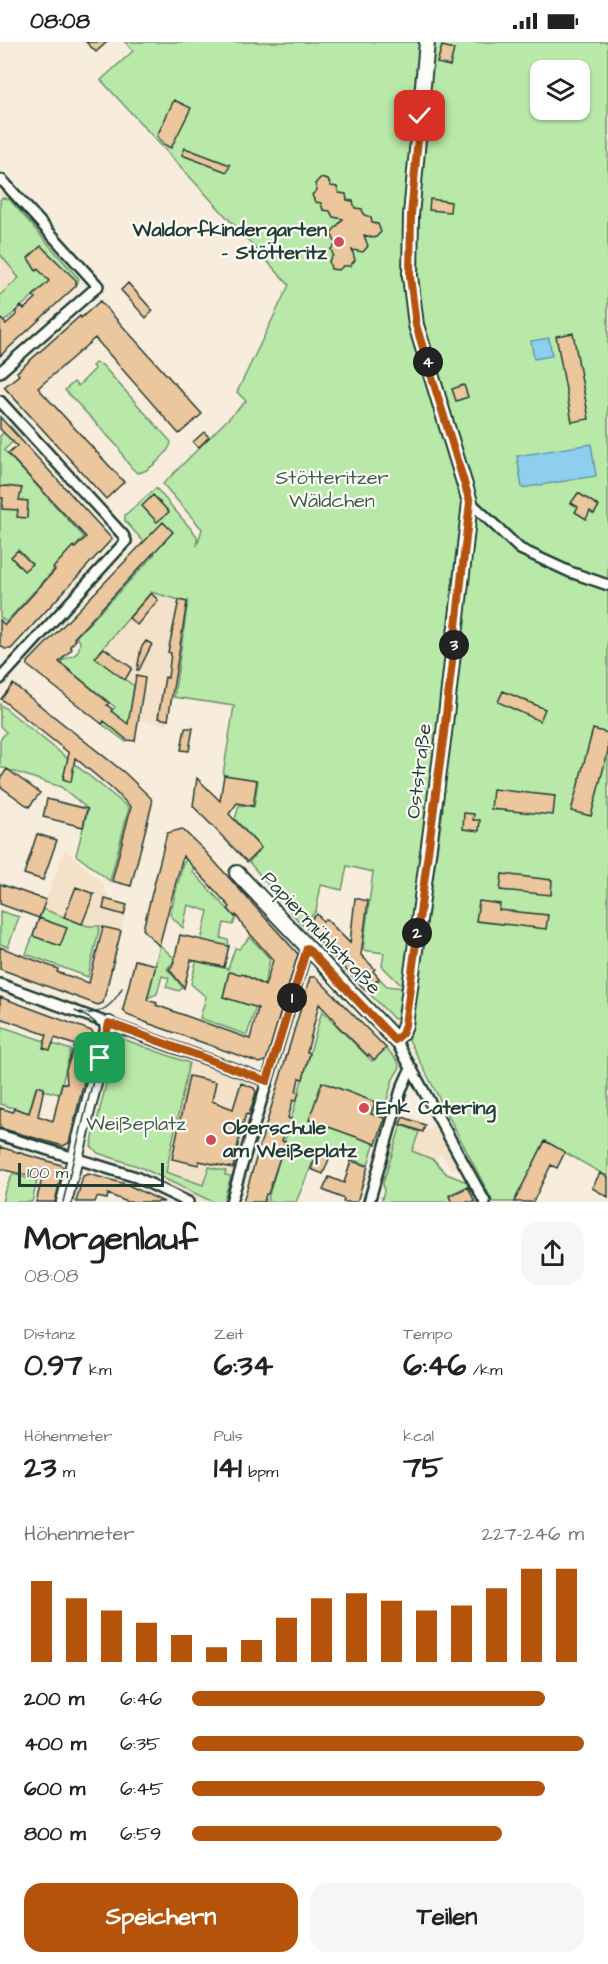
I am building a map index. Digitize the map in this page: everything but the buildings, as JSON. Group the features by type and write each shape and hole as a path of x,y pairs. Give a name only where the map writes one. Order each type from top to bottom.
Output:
{"street":[{"name":"Oststraße","path":"395,1040 402,1034 405,1025 445,723 470,502 416,325 410,276 411,215 427,42"},
{"path":"0,372 98,286 1,181"},
{"path":"0,401 126,541 0,679"},
{"name":"Oststraße","path":"470,502 519,549 570,572 608,585"},
{"name":"Papiermühlstraße","path":"237,873 395,1040 484,1202"},
{"path":"231,1202 307,948"},
{"path":"0,984 267,1081"},
{"path":"64,1202 109,1023"},
{"path":"369,1202 401,1090 412,1069"},
{"path":"0,1135 136,1177 188,1202"}],"shaded area":[{"path":"0,170 55,228 13,264 22,275 0,295"},
{"path":"151,592 187,602 167,726 129,718 133,686 94,657"},
{"path":"65,849 103,884 109,900 127,905 121,931 88,926 43,909"},
{"name":"Oberschule am Weißeplatz","path":"193,1054 267,1081 231,1202 188,1202 161,1189"},
{"path":"436,1125 458,1165 451,1169 441,1153 434,1160 412,1151 420,1132 423,1133"}],"green space":[{"name":"Stötteritzer Wäldchen","path":"125,42 608,42 608,1177 545,1141 514,1202 493,1202 409,1040 443,808 433,796 404,988 382,966 384,953 363,950 373,872 347,866 342,890 321,885 316,911 302,925 249,862 261,848 235,819 239,805 254,807 258,781 223,775 234,706 174,697 188,600 187,602 151,592 95,657 134,686 126,742 102,724 115,707 60,662 76,654 80,641 76,637 155,554 125,521 125,515 156,488 197,536 197,546 202,529 163,484 246,401 237,392 289,285 101,80 133,51"},
{"path":"9,199 79,279 76,286 49,282 0,325 0,295 19,278 0,254 0,200"},
{"path":"95,363 102,365 171,442 162,457 141,472 137,473 131,467 119,448 65,390 74,382 78,386 95,369 92,366"},
{"path":"10,426 19,436 4,450 84,537 6,622 0,617 0,436"},
{"path":"0,704 129,808 110,881 76,855 88,809 61,787 0,767 0,740 6,732 0,726"},
{"path":"199,847 207,856 192,871 236,918 233,925 224,923 221,938 228,940 229,947 203,963 228,969 235,948 239,949 250,937 270,959 264,985 245,975 229,972 223,997 256,1007 247,1035 200,1018 206,997 191,984 208,911 188,905 183,928 170,915 183,863"},
{"path":"43,909 88,926 100,926 88,977 26,954"},
{"path":"0,911 19,917 8,947 0,944"},
{"path":"160,945 174,958 167,969 183,987 179,991 166,987 169,978 162,976 157,994 147,998"},
{"path":"380,979 387,986 403,988 398,1018 394,1019 367,991"},
{"path":"322,1011 372,1061 386,1048 400,1067 393,1079 368,1165 319,1148 296,1202 267,1202"},
{"path":"3,1027 71,1050 59,1094 36,1088 29,1113 0,1104 0,1037"},
{"name":"Weißeplatz","path":"123,1039 189,1063 166,1172 203,1185 209,1167 226,1171 225,1175 231,1176 223,1202 213,1202 140,1167 98,1153 91,1146 116,1043"},
{"path":"401,1125 419,1132 412,1151 434,1160 447,1174 467,1182 468,1186 449,1195 451,1202 381,1202 384,1191 383,1183"},
{"path":"13,1174 37,1181 32,1202 2,1202"}],"water":[{"path":"549,338 552,356 534,359 531,341"},
{"path":"591,444 596,476 522,488 517,456"}],"tram line":[{"path":"80,1012 100,1011 114,1000 122,988"},
{"path":"63,1202 103,1040 97,1025 75,1011"},
{"path":"108,1048 114,1021"}],"place":[{"name":"Waldorfkindergarten - Stötteritz","path":"339,242"},
{"name":"Enk Catering","path":"364,1108"},
{"name":"Oberschule am Weißeplatz","path":"211,1140"}],"route":[{"path":"100,1058 109,1023 267,1081 307,948 395,1040 402,1034 430,844 470,502 416,325 410,276 411,215 420,116"}]}
